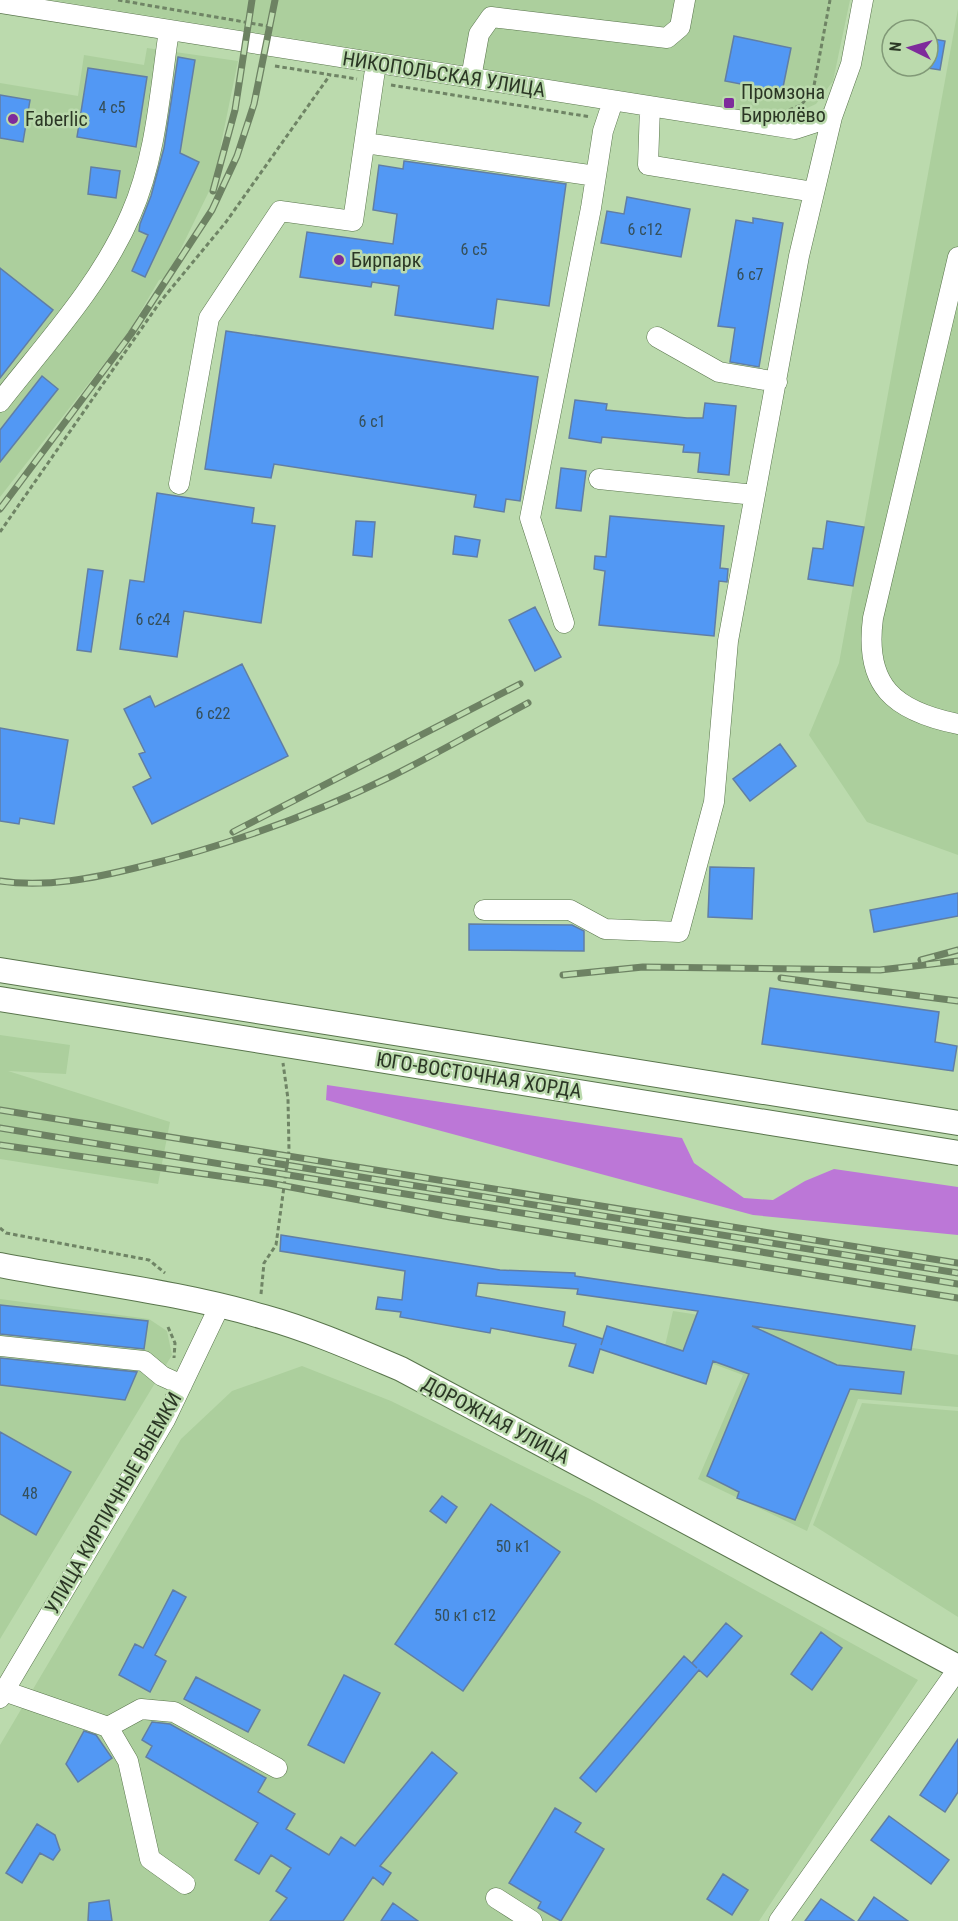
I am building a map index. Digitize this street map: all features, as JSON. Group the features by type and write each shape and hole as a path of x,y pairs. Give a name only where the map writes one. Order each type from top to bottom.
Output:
{"main road":[{"name":"ЮГО-ВОСТОЧНАЯ ХОРДА","path":"0,970 958,1123"},
{"name":"ЮГО-ВОСТОЧНАЯ ХОРДА","path":"0,999 958,1153"},
{"name":"ДОРОЖНАЯ УЛИЦА","path":"0,1266 220,1305 266,1317 326,1338 401,1370 958,1668"}],"street":[{"path":"471,78 479,34 490,17 667,38 680,27 685,0"},
{"path":"484,910 570,910 605,929 679,932 714,802 728,641 799,256 832,117 851,64 863,0"},
{"name":"НИКОПОЛЬСКАЯ УЛИЦА","path":"0,3 169,30 375,73 471,78 610,111 650,107 795,129 832,117"},
{"path":"0,402 89,289 131,214 151,152 169,30"},
{"path":"178,484 209,318 280,211 353,221 375,73"},
{"path":"650,107 648,165 814,192"},
{"path":"564,622 530,518 610,111"},
{"path":"365,143 596,176"},
{"path":"958,257 873,618 870,644 873,668 884,686 897,700 921,713 958,724"},
{"path":"657,337 719,372 777,381"},
{"path":"599,479 755,495"},
{"name":"УЛИЦА КИРПИЧНЫЕ ВЫЕМКИ","path":"2,1694 165,1420 220,1305"},
{"path":"0,1346 144,1361 162,1376 182,1385"},
{"path":"779,1921 958,1668"},
{"path":"2,1694 108,1727 128,1761 150,1858 185,1884"},
{"path":"108,1727 141,1709 174,1712 277,1768"},
{"path":"496,1898 532,1921"}],"path":[{"path":"118,0 281,29"},
{"path":"785,111 801,105 813,91 830,0"},
{"path":"273,65 330,75 375,73 610,111"},
{"path":"0,531 160,303 226,222 330,75"},
{"path":"261,1294 264,1263 276,1245 289,1150 288,1099 281,1044"},
{"path":"0,1228 6,1233 149,1260 165,1273"},
{"path":"168,1327 175,1343 174,1358"}],"shaded area":[{"path":"51,0 850,0 833,81 816,104 792,115 774,115"},
{"path":"958,9 958,855 867,822 809,735 839,663"},
{"path":"147,48 238,61 221,144 219,171 167,277 159,280 128,333 0,497 0,83 78,96 84,55 144,65"},
{"path":"0,1035 70,1045 66,1074 8,1071 170,1122 158,1184 0,1159"},
{"path":"327,1085 682,1138 694,1163 744,1198 773,1200 805,1181 834,1169 958,1187 958,1235 753,1215 326,1100"},
{"path":"0,1299 149,1319 167,1331 172,1355 0,1639"},
{"path":"673,1311 958,1355 958,1407 858,1399 807,1531 698,1479 743,1375 665,1346"},
{"path":"302,1366 391,1401 592,1500 918,1680 759,1921 0,1921 0,1745 181,1439 232,1391"},
{"path":"862,1403 958,1411 958,1617 813,1525"}],"building":[{"path":"734,36 791,48 782,92 725,81"},
{"path":"940,40 945,41 940,70"},
{"path":"178,57 195,60 180,153 199,162 145,277 132,271 148,235 139,231 140,224 151,196 164,148"},
{"path":"88,68 147,77 136,147 77,137"},
{"name":"Faberlic","path":"0,95 30,100 23,142 0,138"},
{"path":"404,161 566,184 549,306 497,299 493,329 395,315 399,286 372,282 371,287 300,277 307,232 393,244 397,214 373,210 379,165 403,169"},
{"path":"91,167 120,171 116,198 88,194"},
{"path":"627,197 690,209 681,257 601,243 607,211 624,214"},
{"path":"753,218 783,223 759,367 730,362 735,328 718,326 736,220 753,223"},
{"path":"0,268 53,310 0,378"},
{"path":"226,331 538,377 520,501 506,499 504,512 474,507 476,495 274,464 271,478 205,469"},
{"path":"42,376 58,389 0,462 0,430"},
{"path":"575,400 607,404 606,410 687,418 703,418 705,403 736,406 729,475 698,472 700,453 683,452 684,445 602,437 601,443 569,438"},
{"path":"561,468 586,471 581,511 556,508"},
{"path":"157,493 254,508 252,523 275,526 261,623 184,611 177,657 120,649 130,580 144,582"},
{"path":"610,516 724,526 720,568 728,569 727,582 719,581 714,636 599,625 605,571 594,569 595,556 606,557"},
{"path":"356,521 375,522 372,557 353,555"},
{"path":"827,521 864,527 853,586 808,579 813,548 823,549"},
{"path":"455,536 480,540 477,557 453,554"},
{"path":"88,569 103,571 91,652 77,650"},
{"path":"535,607 561,657 535,671 509,620"},
{"path":"242,664 288,756 152,824 133,787 151,778 139,754 145,752 124,709 150,696 155,707"},
{"path":"0,728 68,740 54,824 20,818 19,824 0,821"},
{"path":"780,744 796,766 750,801 733,779"},
{"path":"710,867 754,868 752,919 708,917"},
{"path":"958,893 958,916 874,932 870,910"},
{"path":"469,924 572,925 584,931 584,951 469,950"},
{"path":"770,988 939,1012 935,1042 957,1046 953,1071 762,1044"},
{"path":"281,1235 500,1270 575,1273 575,1276 915,1326 911,1350 752,1326 837,1365 904,1372 901,1394 850,1389 795,1520 737,1498 739,1492 707,1476 749,1374 713,1361 706,1384 600,1349 593,1373 569,1366 576,1344 491,1328 490,1333 400,1317 401,1312 376,1309 378,1297 402,1300 405,1271 280,1251","holes":["478,1283 578,1289 577,1294 698,1311 683,1351 607,1326 603,1339 563,1326 565,1312 476,1296"]},
{"path":"0,1305 148,1321 144,1349 0,1334"},
{"path":"0,1358 137,1372 125,1400 0,1385"},
{"path":"0,1432 71,1472 36,1535 0,1514"},
{"path":"442,1496 457,1507 446,1523 430,1511"},
{"path":"491,1504 560,1552 463,1691 395,1644"},
{"path":"173,1590 186,1597 155,1655 166,1661 150,1692 119,1675 135,1644 143,1648"},
{"path":"726,1623 742,1636 707,1677 699,1670 596,1792 580,1778 684,1656 697,1668 692,1663"},
{"path":"821,1632 842,1648 812,1690 791,1674"},
{"path":"344,1675 380,1693 344,1763 308,1745"},
{"path":"196,1677 260,1710 248,1732 184,1699"},
{"path":"152,1722 170,1724 266,1778 258,1792 295,1814 286,1829 329,1855 341,1837 355,1846 432,1752 457,1773 380,1866 391,1873 383,1885 373,1877 343,1921 270,1921 287,1898 276,1891 291,1868 271,1855 259,1874 235,1860 258,1823 146,1757 152,1746 142,1740"},
{"path":"84,1731 96,1735 112,1758 78,1782 66,1764"},
{"path":"958,1739 958,1792 945,1812 920,1795"},
{"path":"555,1808 581,1823 575,1832 604,1849 561,1921 538,1908 541,1902 509,1883"},
{"path":"889,1816 949,1860 931,1884 871,1840"},
{"path":"37,1824 55,1835 60,1850 53,1860 40,1853 22,1883 6,1873"},
{"path":"723,1874 748,1890 732,1915 707,1899"},
{"path":"874,1897 908,1921 858,1921"},
{"path":"821,1899 854,1921 805,1921"},
{"path":"109,1900 112,1921 88,1921 89,1903"},
{"path":"393,1903 418,1921 381,1921"}],"railway":[{"path":"213,191 235,110 252,0"},
{"path":"0,509 131,334 212,210 237,156 254,104 275,0"},
{"path":"233,832 520,684"},
{"path":"0,881 53,883 88,878 172,859 236,839 331,804 362,790 528,703"},
{"path":"921,960 958,950"},
{"path":"563,975 643,967 880,970 958,961"},
{"path":"781,978 958,1001"},
{"path":"0,1110 958,1263"},
{"path":"0,1128 958,1284"},
{"path":"0,1145 269,1183 450,1217 958,1298"},
{"path":"261,1161 958,1273"}],"place":[{"name":"Промзона Бирюлёво","path":"729,103"},
{"name":"Faberlic","path":"13,119"},
{"name":"Бирпарк","path":"339,260"}]}
